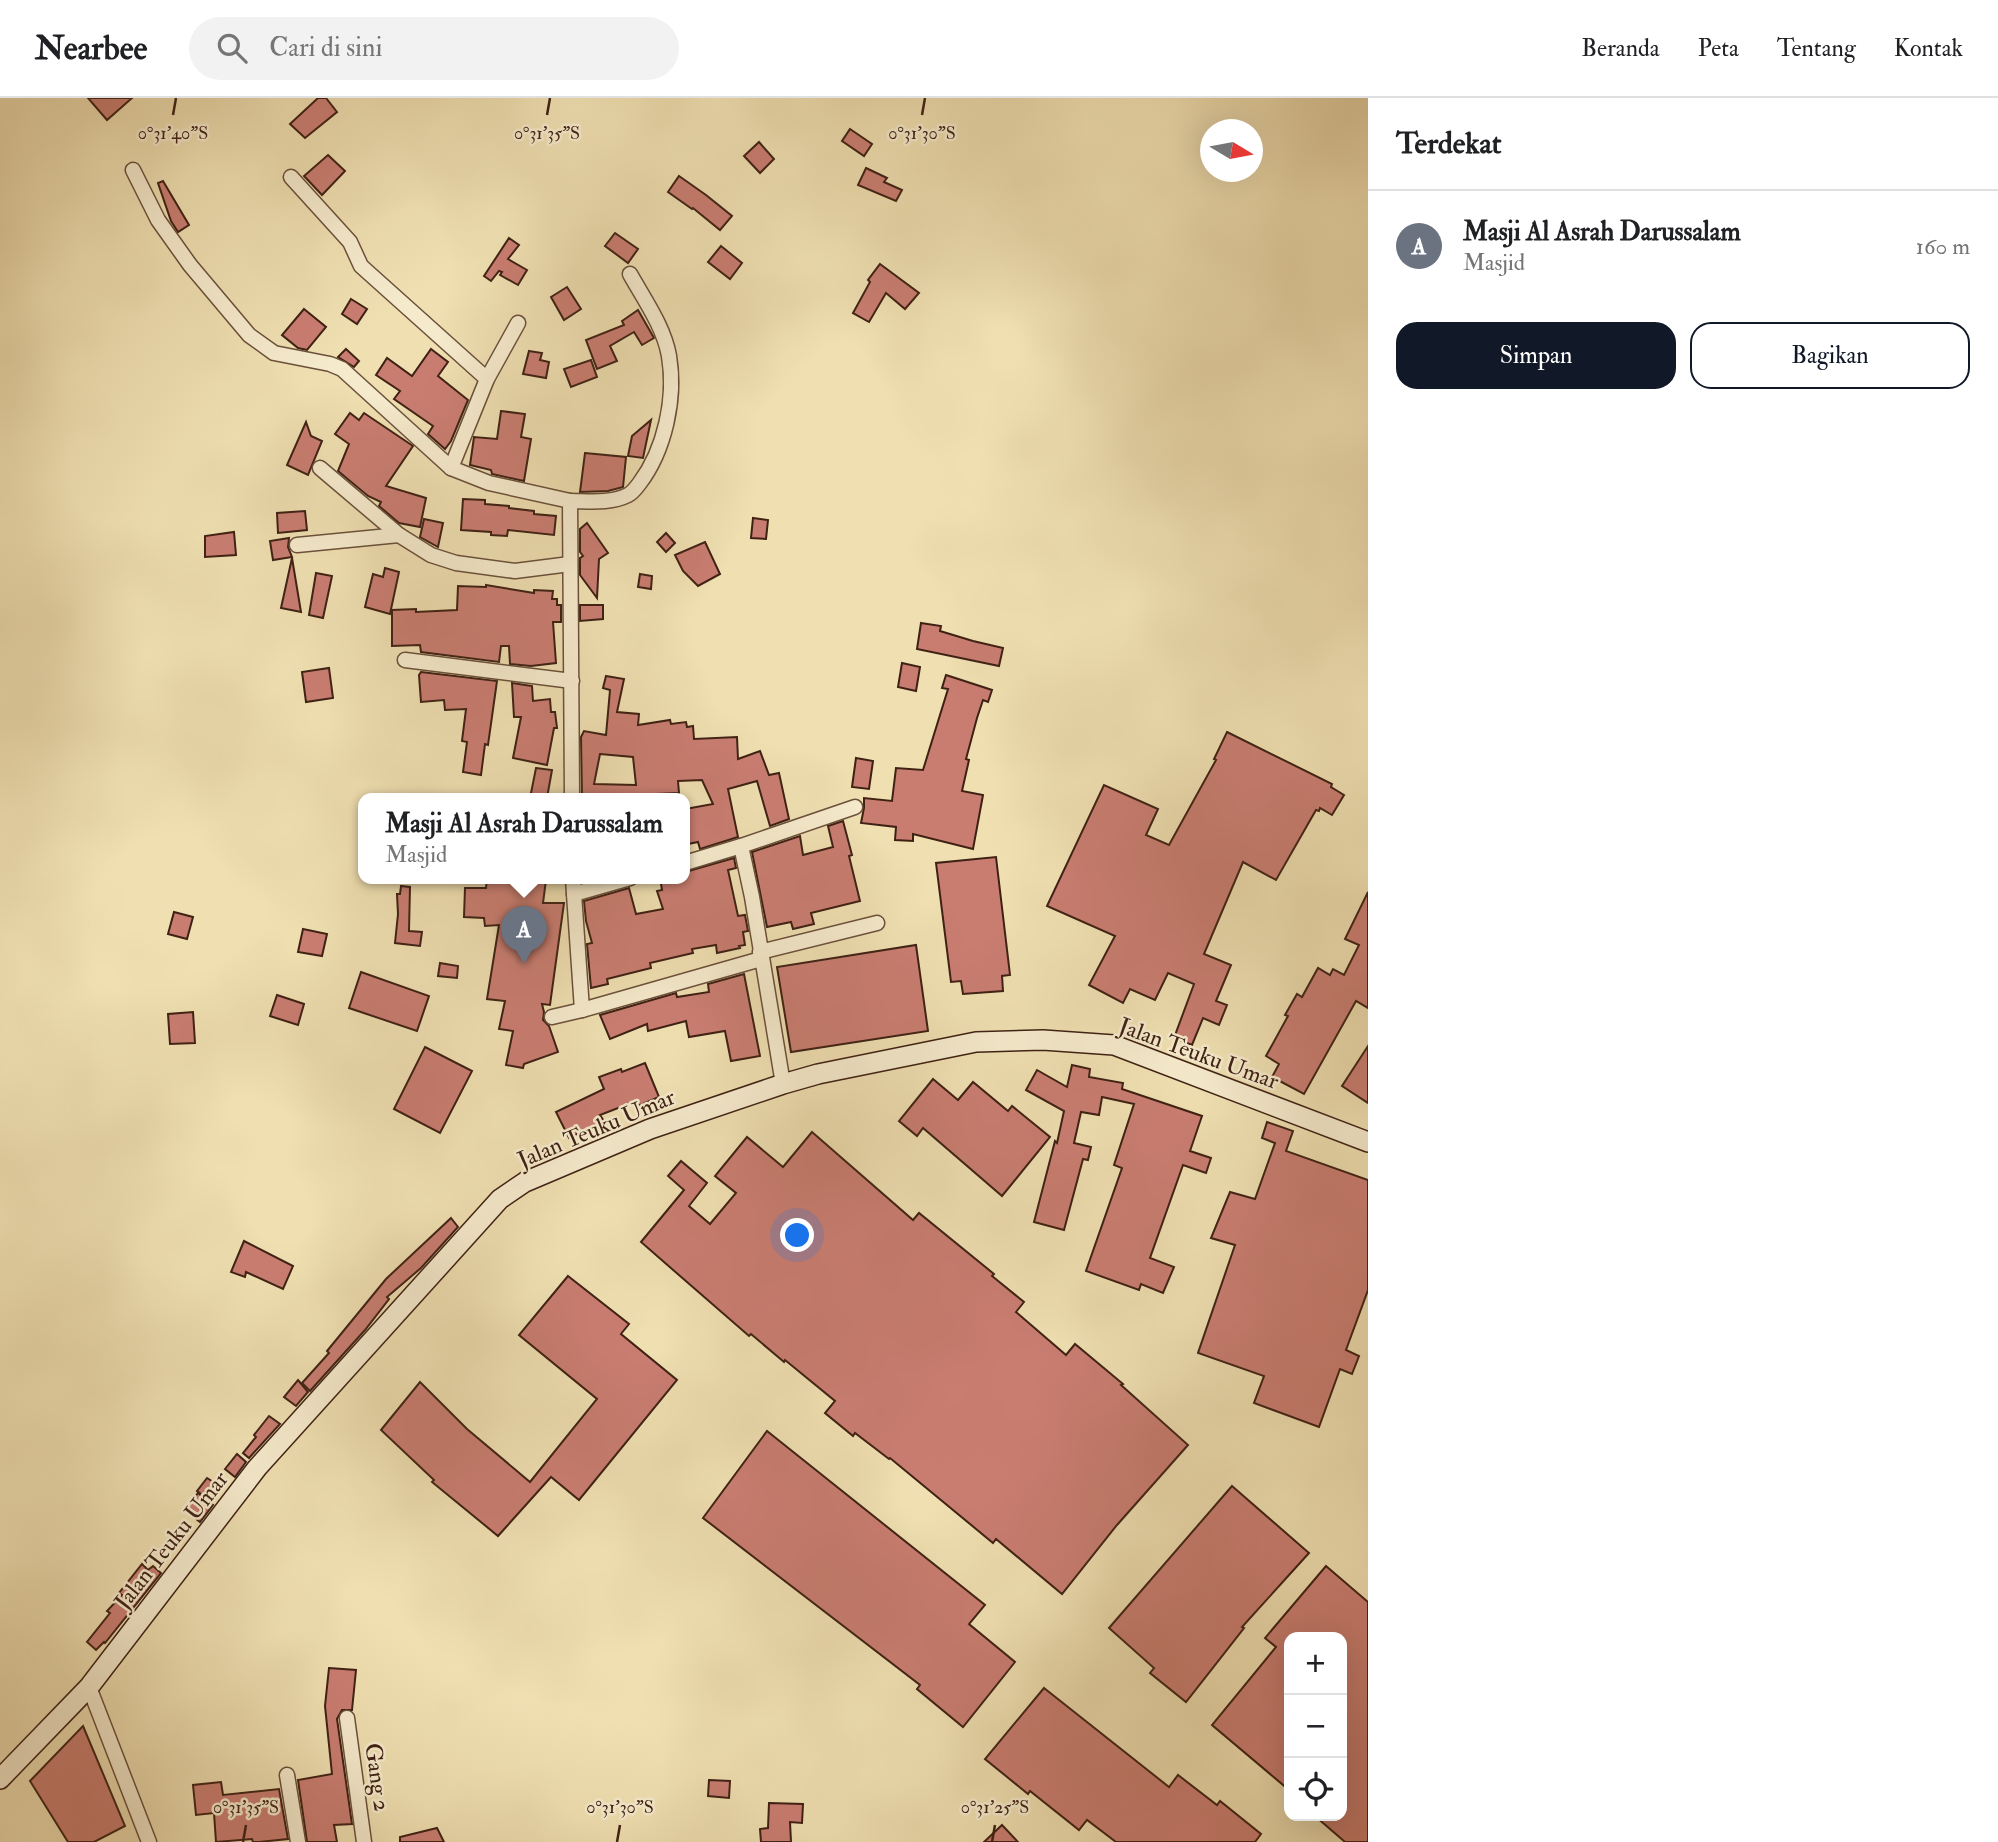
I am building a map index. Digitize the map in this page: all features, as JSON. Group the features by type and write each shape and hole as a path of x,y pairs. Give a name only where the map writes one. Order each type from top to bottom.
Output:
{"main road":[{"name":"Jalan Teuku Umar","path":"0,1779 89,1687 257,1468 500,1199 525,1182 650,1129 783,1084 818,1074 975,1042 1043,1040 1114,1045 1368,1142"}],"street":[{"path":"133,170 158,220 190,265 249,335 274,353 330,363 342,369 452,468 489,483 570,501 603,502 630,495 649,471 665,429 670,388 669,355 656,321 630,274"},
{"path":"291,177 350,242 361,266 487,379"},
{"path":"452,468 487,379 518,323"},
{"path":"320,468 399,535 431,555 456,563 515,571 570,564"},
{"path":"570,501 572,793"},
{"path":"297,545 399,535"},
{"path":"405,660 572,681"},
{"path":"690,861 855,807"},
{"path":"741,846 783,1084"},
{"path":"574,884 582,1010"},
{"path":"575,894 609,884"},
{"path":"552,1017 877,923"},
{"path":"89,1687 149,1842"},
{"name":"Gang 2","path":"347,1718 363,1842"},
{"path":"288,1775 298,1842"}],"building":[{"path":"88,98 132,98 107,120"},
{"path":"318,98 326,98 337,112 305,138 290,124"},
{"path":"850,129 872,144 864,156 842,141"},
{"path":"759,142 774,159 760,173 744,156"},
{"path":"328,155 345,171 322,195 304,176"},
{"path":"866,168 887,178 884,182 902,190 896,201 858,185"},
{"path":"679,176 732,216 720,230 668,192"},
{"path":"163,181 189,225 178,232 171,221 158,183"},
{"path":"615,233 638,249 628,263 605,246"},
{"path":"509,238 519,245 508,259 527,270 518,285 500,275 502,272 499,271 491,281 484,276"},
{"path":"721,246 742,263 730,279 708,262"},
{"path":"880,264 919,293 905,309 886,293 869,322 853,313 870,282 868,280"},
{"path":"567,287 581,309 564,320 551,297"},
{"path":"351,299 367,309 357,324 342,314"},
{"path":"304,309 326,327 307,350 298,348 282,335"},
{"path":"638,310 654,338 642,345 634,332 610,346 617,361 597,369 586,340 624,325 622,321"},
{"path":"346,349 359,361 354,367 338,357"},
{"path":"431,349 448,362 438,376 468,400 445,449 428,434 433,426 394,399 400,391 376,375 387,358 412,376"},
{"path":"529,351 542,353 540,360 549,362 546,378 523,374"},
{"path":"591,360 597,377 571,387 564,369"},
{"path":"501,411 525,414 521,437 531,439 524,481 492,474 491,470 470,465 474,437 497,439"},
{"path":"350,413 359,420 364,413 413,446 386,486 426,498 420,527 399,523 379,506 381,502 368,496 338,471 349,444 335,434"},
{"path":"651,420 643,458 628,456 632,436"},
{"path":"306,422 311,436 322,441 308,475 287,465"},
{"path":"585,453 626,457 623,487 608,491 580,492"},
{"path":"463,499 485,500 485,504 556,516 554,535 508,530 507,536 461,530"},
{"path":"305,511 307,530 278,533 277,513"},
{"path":"753,518 768,520 766,539 751,538"},
{"path":"424,519 443,523 438,547 420,537"},
{"path":"587,523 608,553 599,559 597,598 580,575 580,558 583,556 580,552 580,529"},
{"path":"234,532 236,555 205,557 205,536"},
{"path":"666,533 675,543 666,552 657,542"},
{"path":"289,538 288,547 292,557 273,560 270,541"},
{"path":"705,542 720,574 698,586 683,571 675,555"},
{"path":"292,558 301,612 281,608"},
{"path":"385,568 399,572 390,614 365,607 373,574 383,577"},
{"path":"316,573 332,576 323,618 309,615"},
{"path":"640,574 652,576 651,589 638,587"},
{"path":"486,585 534,593 534,590 553,591 552,599 557,599 557,605 561,605 561,622 553,622 556,663 531,666 510,664 509,646 501,646 499,662 421,652 420,645 392,646 392,610 457,610 458,586"},
{"path":"580,605 603,605 603,619 580,621"},
{"path":"921,623 941,626 940,631 1003,648 999,666 917,649"},
{"path":"902,663 920,667 916,691 898,687"},
{"path":"329,668 333,698 306,702 302,672"},
{"path":"421,672 497,681 481,775 463,772 467,742 462,741 466,709 445,710 444,700 421,702"},
{"path":"946,675 992,690 988,702 983,700 977,718 966,759 969,760 962,791 983,795 973,849 913,834 913,841 895,840 896,827 861,823 864,798 892,801 896,768 923,770 948,689 942,688"},
{"path":"606,676 624,679 617,712 639,714 638,725 670,720 671,724 686,722 687,727 693,726 694,739 737,737 738,759 760,751 769,775 779,773 789,819 770,826 757,781 728,789 738,837 700,849 698,842 690,844 690,808 713,804 702,780 678,781 679,793 582,793 581,737 584,731 606,735 610,690 603,688","holes":["600,754 633,757 636,785 594,784"]},
{"path":"512,683 532,686 533,701 550,699 557,728 554,728 547,765 513,758 521,717 514,717"},
{"path":"1227,732 1332,784 1331,787 1344,795 1332,815 1320,808 1319,811 1316,810 1276,880 1243,862 1204,954 1231,965 1216,1001 1227,1005 1219,1025 1203,1018 1192,1045 1174,1038 1194,984 1168,973 1155,1000 1130,989 1123,1003 1089,985 1115,936 1047,906 1104,785 1158,809 1146,835 1169,845 1216,760 1214,759"},
{"path":"856,758 873,761 869,789 852,787"},
{"path":"536,768 552,770 548,793 531,793"},
{"path":"843,821 860,901 811,913 814,924 793,929 791,922 767,927 752,852 800,836 803,855 833,847 828,826"},
{"path":"996,857 1010,975 1002,976 1003,991 963,994 961,981 951,982 936,863"},
{"path":"734,858 736,868 728,870 738,916 745,915 748,931 743,932 745,945 717,953 716,945 692,949 693,953 650,963 651,968 607,979 608,984 591,988 587,944 592,943 584,901 629,888 636,914 663,909 657,891 662,890 661,884 690,884 690,871"},
{"path":"486,884 545,884 543,903 564,903 550,1005 542,1004 543,1020 549,1026 558,1052 524,1064 523,1068 506,1065 513,1031 499,1029 505,1001 487,999 499,925 485,926 484,918 464,917 465,888 486,888"},
{"path":"401,886 410,887 409,931 422,932 420,946 395,943 397,894 400,894"},
{"path":"1368,892 1368,1008 1356,1001 1304,1094 1272,1077 1279,1064 1266,1056 1297,994 1302,997 1318,968 1330,975 1333,969 1344,975 1359,945 1345,939"},
{"path":"174,912 193,917 187,939 168,934"},
{"path":"303,929 327,934 322,956 298,952"},
{"path":"916,945 928,1031 791,1052 777,967"},
{"path":"440,963 458,966 457,978 438,976"},
{"path":"361,972 429,996 417,1031 349,1008"},
{"path":"744,974 760,1056 731,1061 725,1031 689,1037 686,1021 648,1031 647,1024 610,1039 600,1015 676,993 677,997 709,992 708,984"},
{"path":"277,995 304,1004 298,1025 270,1016"},
{"path":"193,1012 195,1043 170,1044 168,1014"},
{"path":"1368,1046 1368,1103 1342,1086"},
{"path":"425,1047 472,1071 440,1133 394,1109"},
{"path":"645,1063 659,1097 638,1106 636,1101 600,1115 604,1121 569,1138 556,1112 604,1089 599,1077"},
{"path":"1072,1065 1090,1069 1089,1077 1123,1083 1122,1089 1202,1116 1190,1151 1211,1158 1206,1173 1183,1165 1150,1258 1174,1267 1163,1293 1141,1284 1139,1290 1086,1271 1122,1168 1114,1165 1134,1104 1102,1097 1099,1115 1081,1112 1074,1143 1091,1147 1088,1160 1083,1159 1064,1230 1034,1222 1064,1111 1026,1090 1037,1070 1067,1087"},
{"path":"933,1079 958,1100 973,1082 1008,1111 1012,1106 1050,1137 1002,1196 923,1128 917,1136 899,1121"},
{"path":"1267,1122 1293,1131 1286,1151 1368,1180 1368,1290 1346,1350 1359,1356 1352,1374 1340,1369 1319,1427 1254,1403 1264,1376 1198,1353 1235,1245 1211,1238 1230,1192 1255,1199 1275,1143 1262,1138"},
{"path":"812,1132 913,1220 919,1213 994,1274 992,1276 1024,1302 1016,1312 1066,1355 1075,1344 1123,1384 1121,1385 1188,1445 1117,1525 1062,1594 996,1539 993,1543 890,1458 855,1433 853,1436 825,1413 835,1401 751,1334 749,1336 641,1242 684,1190 668,1176 681,1161 707,1183 689,1206 710,1224 736,1193 715,1176 747,1137 783,1167"},
{"path":"451,1218 458,1227 421,1268 387,1297 389,1299 365,1330 310,1391 302,1383 329,1353 327,1351 386,1279"},
{"path":"244,1241 293,1266 283,1289 246,1272 245,1277 231,1272"},
{"path":"568,1276 629,1324 621,1334 677,1380 579,1500 551,1477 498,1536 432,1482 434,1480 381,1430 420,1382 467,1429 530,1482 597,1399 519,1335"},
{"path":"298,1380 308,1392 296,1406 284,1397"},
{"path":"269,1416 280,1424 249,1458 243,1453"},
{"path":"767,1431 985,1605 969,1624 1015,1662 963,1727 917,1689 920,1685 703,1518"},
{"path":"237,1454 246,1462 235,1477 225,1469"},
{"path":"207,1478 218,1485 208,1499 197,1491"},
{"path":"1232,1486 1309,1553 1242,1627 1244,1628 1186,1702 1150,1673 1154,1668 1109,1628"},
{"path":"198,1493 213,1505 200,1522 185,1510"},
{"path":"142,1564 148,1570 153,1566 161,1573 105,1643 96,1650 87,1642"},
{"path":"1326,1566 1368,1602 1368,1842 1345,1842 1321,1821 1347,1821 1347,1632 1284,1632 1284,1786 1212,1725 1276,1647 1265,1638"},
{"path":"329,1668 356,1670 352,1710 342,1710 337,1719 352,1824 334,1825 337,1842 307,1842 298,1780 332,1774 325,1706"},
{"path":"1044,1688 1169,1787 1178,1775 1217,1805 1220,1801 1261,1834 1255,1842 1116,1842 1087,1820 1079,1830 985,1759"},
{"path":"83,1726 125,1826 94,1842 68,1842 30,1781"},
{"path":"709,1780 730,1781 729,1798 708,1796"},
{"path":"221,1782 223,1795 279,1789 288,1839 216,1842 214,1813 196,1815 193,1785"},
{"path":"769,1803 803,1804 802,1823 790,1822 791,1842 761,1842 760,1829 768,1828"},
{"path":"1002,1825 1018,1842 984,1842"},
{"path":"437,1828 444,1842 400,1842 400,1837"}],"place":[{"name":"Masji Al Asrah Darussalam","path":"524,964"}]}
